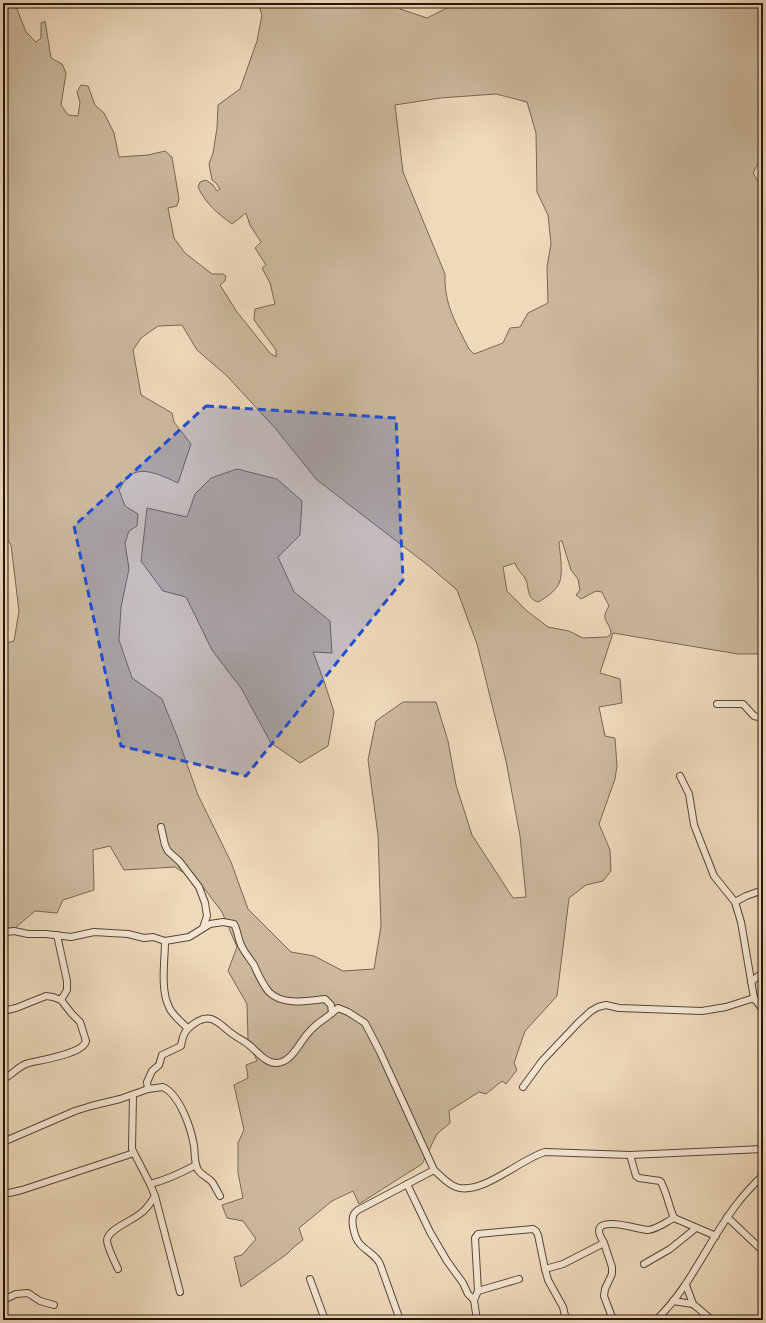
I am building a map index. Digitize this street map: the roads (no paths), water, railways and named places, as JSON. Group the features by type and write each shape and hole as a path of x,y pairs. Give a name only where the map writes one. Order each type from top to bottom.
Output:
{"street":[{"path":"717,704 743,704 754,716 763,718"},
{"path":"680,776 689,794 694,825 714,876 735,902 741,922 754,998 763,1010"},
{"path":"161,827 168,851 180,862 199,887 207,916 204,928"},
{"path":"735,902 763,890"},
{"path":"3,934 14,931 28,934 71,937 94,932 128,934 144,938 153,937 165,941 189,937 210,924 223,922 234,924 237,928 241,946 254,965 258,975 269,992 277,997 292,1002 325,999 331,1005 332,1013"},
{"path":"57,935 67,981 67,990 61,1000"},
{"path":"165,941 165,996 169,1008 187,1028"},
{"path":"751,982 763,972"},
{"path":"3,1011 16,1008 46,996 53,997 61,1000 80,1022 86,1041 85,1044 65,1054 19,1066 7,1078 3,1079"},
{"path":"523,1087 542,1061 591,1010 598,1006 606,1005 619,1008 702,1011 726,1007 754,998"},
{"path":"148,1089 147,1082 152,1071 159,1065 162,1055 181,1046 183,1036 187,1028 198,1022 210,1018 217,1020 224,1028 238,1039 248,1043 266,1060 276,1063 286,1060 309,1032 319,1022 324,1020 338,1008 348,1012 365,1023 380,1052 434,1170 448,1183 457,1188 474,1188 503,1175 535,1155 545,1152 630,1155 763,1149"},
{"path":"3,1142 69,1113 120,1099 148,1089 163,1087 172,1093 180,1106 192,1134 196,1165 202,1175 212,1182 220,1196"},
{"path":"132,1095 132,1149 140,1161 155,1196 180,1292"},
{"path":"3,1193 22,1190 134,1153"},
{"path":"630,1155 636,1176 639,1178 661,1182 674,1218 716,1236"},
{"path":"150,1184 179,1175 196,1165"},
{"path":"400,1320 378,1260 359,1244 353,1223 353,1215 358,1210 434,1170"},
{"path":"656,1320 674,1301 686,1285 740,1200 763,1175"},
{"path":"407,1184 430,1232 447,1261 463,1283 468,1294 474,1300"},
{"path":"118,1269 107,1240 109,1235 114,1230 141,1214 155,1196"},
{"path":"728,1217 763,1251"},
{"path":"613,1320 604,1296 605,1289 612,1274 612,1267 599,1229 602,1226 609,1224 649,1230 674,1218"},
{"path":"644,1264 670,1249 696,1228"},
{"path":"477,1320 474,1300 478,1291 476,1235 533,1229 538,1235 548,1280 563,1307 566,1320"},
{"path":"545,1269 563,1264 604,1243"},
{"path":"310,1279 325,1320"},
{"path":"478,1291 519,1279"},
{"path":"686,1285 693,1304 712,1320"},
{"path":"3,1300 16,1294 28,1293 40,1301 54,1304"},
{"path":"674,1301 693,1304"}]}
